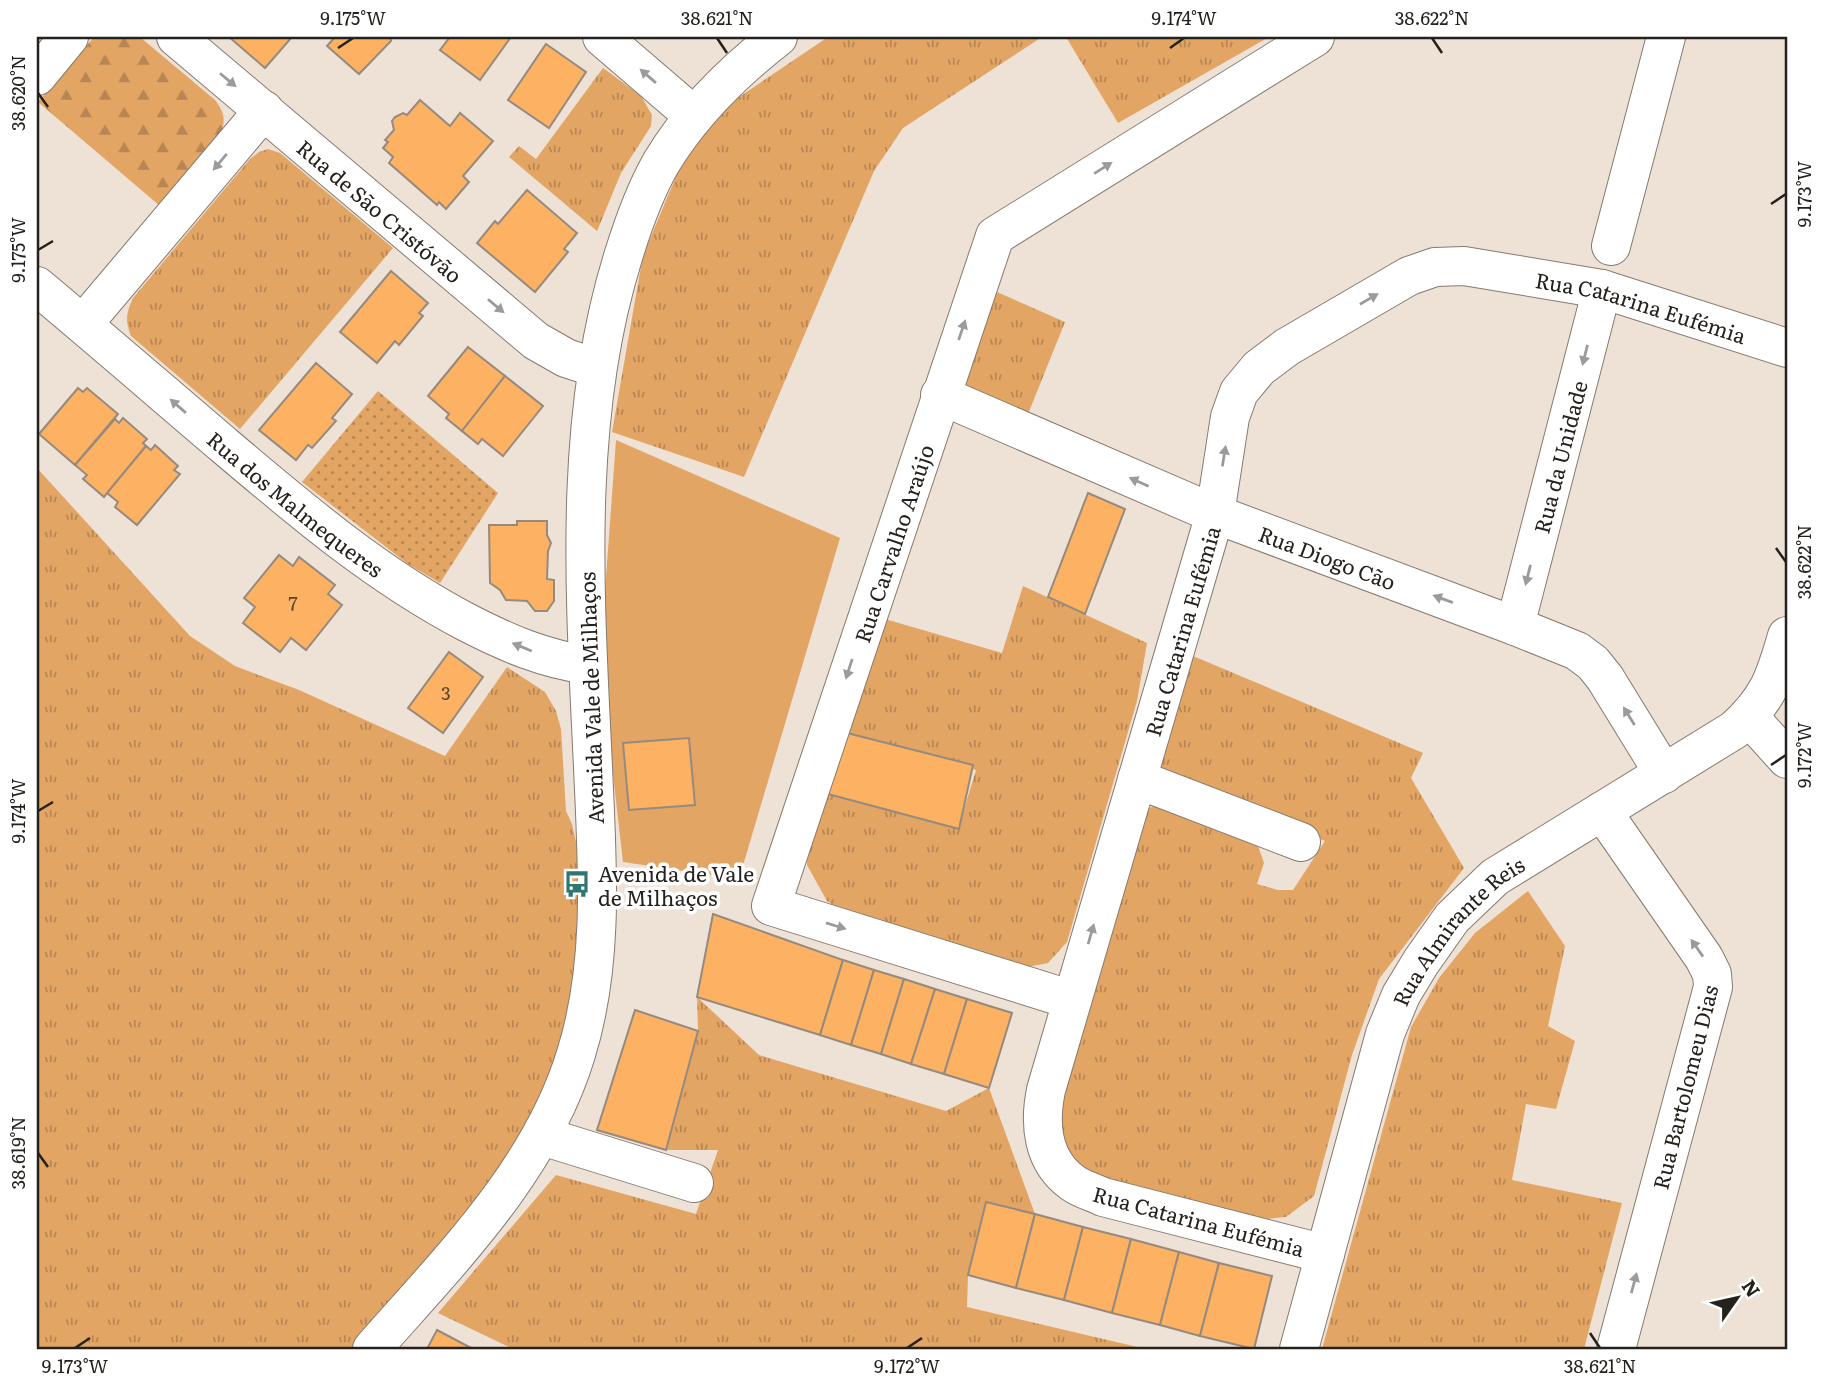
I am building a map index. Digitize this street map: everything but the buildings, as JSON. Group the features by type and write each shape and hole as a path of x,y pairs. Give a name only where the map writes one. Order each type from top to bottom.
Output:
{"street":[{"path":"37,76 69,37"},
{"name":"Rua de São Cristóvão","path":"176,37 536,341 566,358 596,368"},
{"path":"602,37 694,116"},
{"name":"Avenida Vale de Milhaços","path":"372,1349 468,1238 520,1170 542,1136 576,1057 586,1020 596,951 595,831 585,574 591,422 596,368 610,296 635,215 661,163 694,116 723,84 778,37"},
{"name":"Rua Carvalho Araújo","path":"1072,1000 771,906 995,236 1315,37"},
{"path":"1611,246 1667,37"},
{"path":"83,324 264,110"},
{"name":"Rua Catarina Eufémia","path":"1325,1254 1103,1197 1073,1184 1056,1166 1045,1145 1042,1111 1215,514 1230,416 1239,392 1259,368 1287,347 1409,276 1435,267 1464,266 1602,289 1787,348"},
{"name":"Rua dos Malmequeres","path":"37,286 292,503 355,553 413,592 496,637 557,661 588,665"},
{"name":"Rua da Unidade","path":"1515,626 1602,289"},
{"name":"Rua Diogo Cão","path":"940,395 1215,514 1577,651 1593,663 1605,678 1664,774"},
{"name":"Rua Almirante Reis","path":"1299,1349 1385,1034 1401,995 1421,962 1452,918 1495,877 1715,744 1749,717 1765,697 1777,672 1787,636"},
{"path":"1749,717 1787,759"},
{"path":"1137,779 1301,842"},
{"name":"Rua Bartolomeu Dias","path":"1602,811 1704,958 1712,974 1713,987 1616,1349"},
{"path":"542,1136 694,1183"}],"green space":[{"path":"94,37 140,37 215,100 222,112 224,120 221,133 160,206 38,102"},
{"path":"828,37 1042,37 903,128 874,171 744,477 612,432 643,255 689,146 717,112"},
{"path":"1066,37 1269,37 1118,123"},
{"path":"603,68 641,96 652,115 651,126 621,173 597,231 509,157 519,146 536,159"},
{"path":"268,149 280,153 393,248 240,429 131,336 127,317 133,298 250,159"},
{"path":"997,292 1065,322 1026,419 960,395 957,377"},
{"path":"378,391 498,493 440,583 408,564 302,482"},
{"path":"616,440 840,538 739,879 623,862 600,660"},
{"path":"37,468 190,636 235,666 299,690 445,756 507,667 545,692 556,711 561,729 566,811 578,851 580,942 565,1036 531,1117 489,1182 429,1259 350,1349 37,1349"},
{"path":"1023,586 1147,643 1137,701 1067,942 1048,963 1027,967 856,919 827,901 807,865 808,842 828,794 958,829 976,770 847,733 878,617 1002,653"},
{"path":"1193,656 1423,753 1411,778 1464,868 1379,979 1352,1055 1314,1196 1286,1217 1266,1219 1093,1176 1069,1154 1059,1128 1058,1105 1144,811 1157,804 1257,843 1264,863 1257,884 1278,890 1293,890 1325,841 1168,778 1159,765"},
{"path":"1528,891 1565,946 1548,1026 1575,1041 1556,1109 1526,1104 1512,1180 1622,1203 1584,1349 1322,1349 1411,1027 1439,978 1475,933"},
{"path":"697,997 759,1055 946,1111 989,1088 1035,1214 986,1202 968,1275 967,1307 1146,1349 513,1349 438,1313 556,1175 696,1214 718,1150 666,1150 698,1031"}],"place":[{"name":"Avenida de Vale de Milhaços","path":"577,884"}]}
